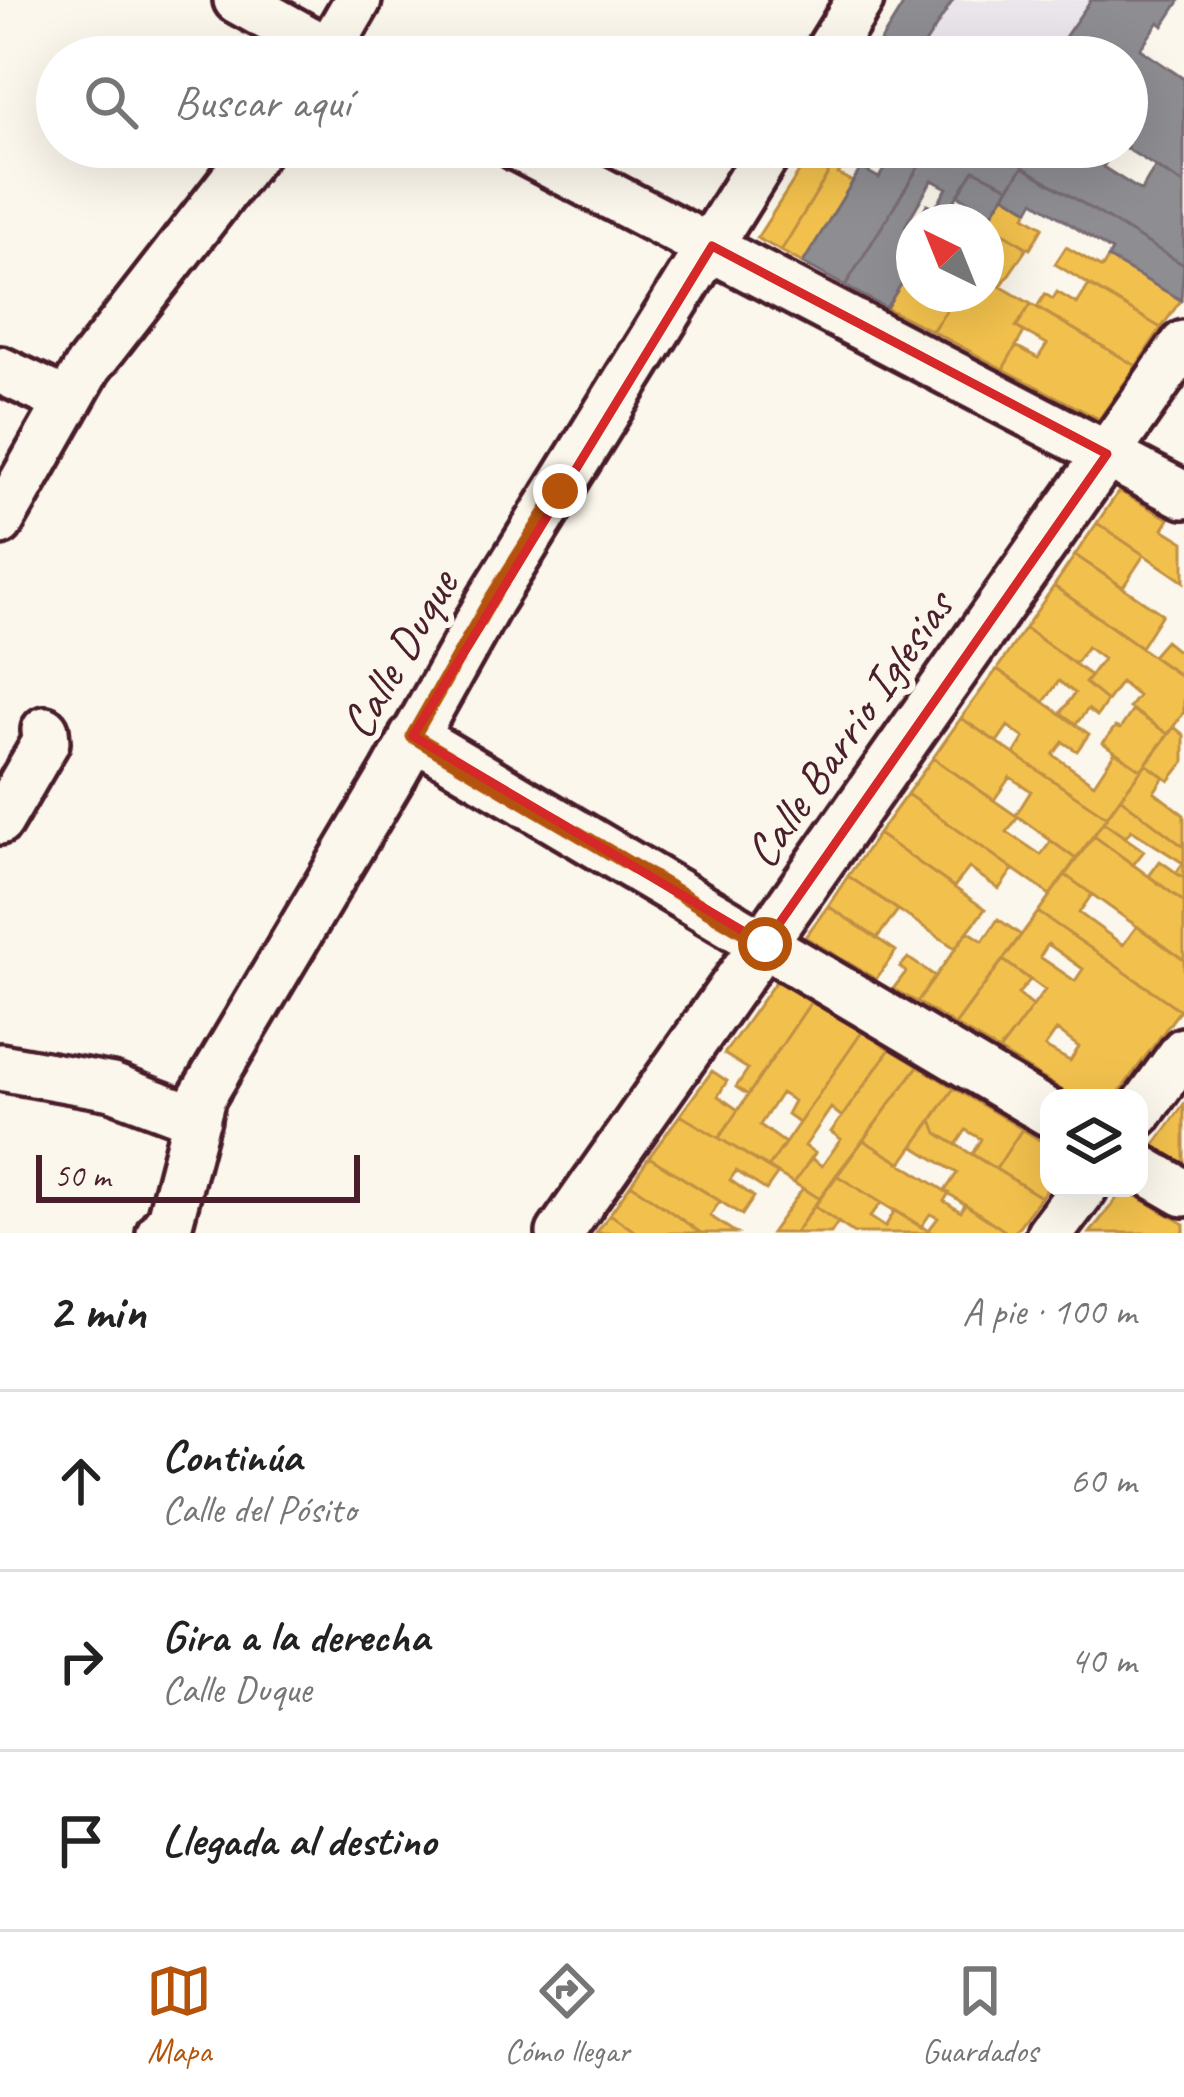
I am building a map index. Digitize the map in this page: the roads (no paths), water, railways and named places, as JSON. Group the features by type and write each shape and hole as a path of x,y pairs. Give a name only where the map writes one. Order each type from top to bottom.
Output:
{"street":[{"path":"236,0 298,36"},
{"path":"340,36 358,0"},
{"path":"838,36 860,0"},
{"path":"0,522 78,384 243,168"},
{"path":"559,168 1184,495"},
{"name":"Calle Duque","path":"160,1233 170,1220 202,1096 490,601 758,168"},
{"name":"Calle Barrio Iglesias","path":"560,1233 1184,344"},
{"path":"0,370 78,384"},
{"path":"0,821 46,742 45,730"},
{"path":"413,736 1040,1108"},
{"path":"1148,1101 1184,1052"},
{"path":"0,1067 112,1088 197,1119"},
{"path":"1148,1172 1184,1193"},
{"path":"1050,1233 1077,1197"}]}
